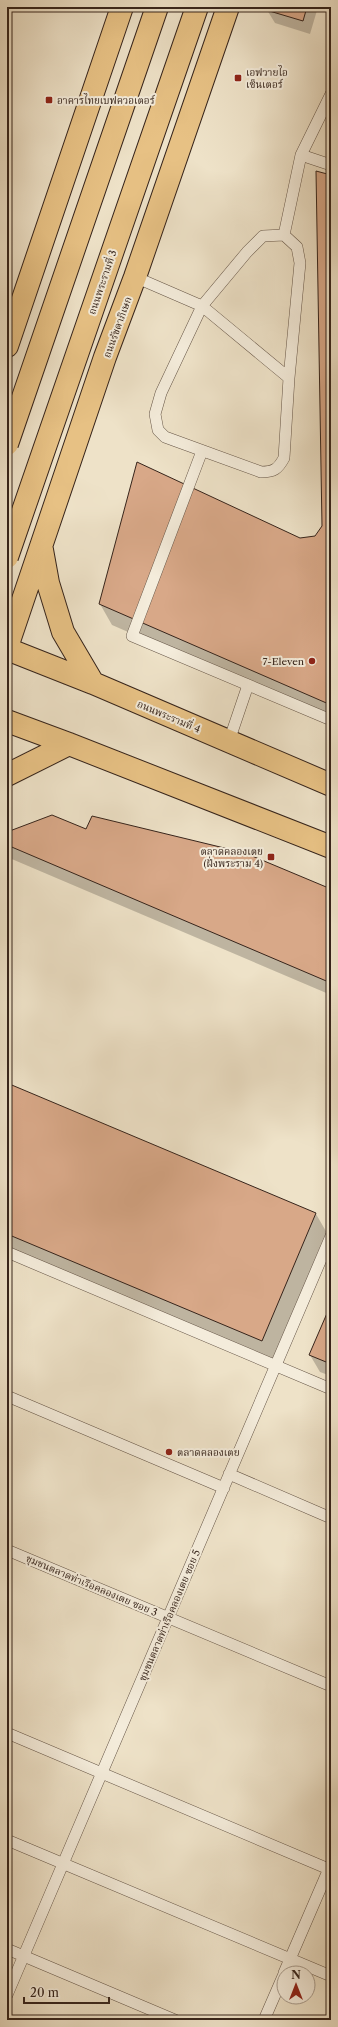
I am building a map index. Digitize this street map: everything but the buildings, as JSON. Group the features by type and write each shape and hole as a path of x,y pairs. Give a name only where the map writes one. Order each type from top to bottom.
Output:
{"main road":[{"path":"7,346 122,7"},
{"path":"7,444 157,7"},
{"name":"ถนนพระรามที่ 3","path":"7,557 197,7"},
{"name":"ถนนรัชดาภิเษก","path":"7,648 105,357 135,277 228,7"},
{"path":"41,548 48,583 62,632 93,684"},
{"name":"ถนนพระรามที่ 4","path":"7,648 331,785"},
{"path":"7,721 331,847"},
{"path":"7,774 69,744"}],"lane":[{"path":"284,235 301,155 331,94"},
{"path":"301,155 331,165"},
{"path":"284,235 297,247 300,263 289,378 284,458 279,467 272,472 261,472 202,451 165,437 158,430 154,414 166,382 202,306 246,252 263,236 284,235"},
{"path":"135,277 202,306 289,378"},
{"path":"202,451 132,636 331,720"},
{"path":"229,741 248,685"},
{"name":"ชุมชนตลาดท่าเรือคลองเตย ซอย 5","path":"7,1995 331,1236"},
{"path":"7,1252 331,1389"},
{"path":"7,1396 224,1488"},
{"path":"229,1474 331,1518"},
{"name":"ชุมชนตลาดท่าเรือคลองเตย ซอย 3","path":"7,1550 331,1686"},
{"path":"7,1733 330,1867 287,1965"},
{"path":"7,1840 331,1976"},
{"path":"7,1949 175,2020"},
{"path":"264,2020 276,1992"}],"place":[{"name":"เอฟวายไอ เซ็นเตอร์","path":"238,78"},
{"name":"อาคารไทยเบฟควอเตอร์","path":"49,100"},
{"name":"7-Eleven","path":"312,661"},
{"name":"ตลาดคลองเตย (ฝั่งพระราม 4)","path":"271,857"},
{"name":"ตลาดคลองเตย","path":"169,1452"}]}
